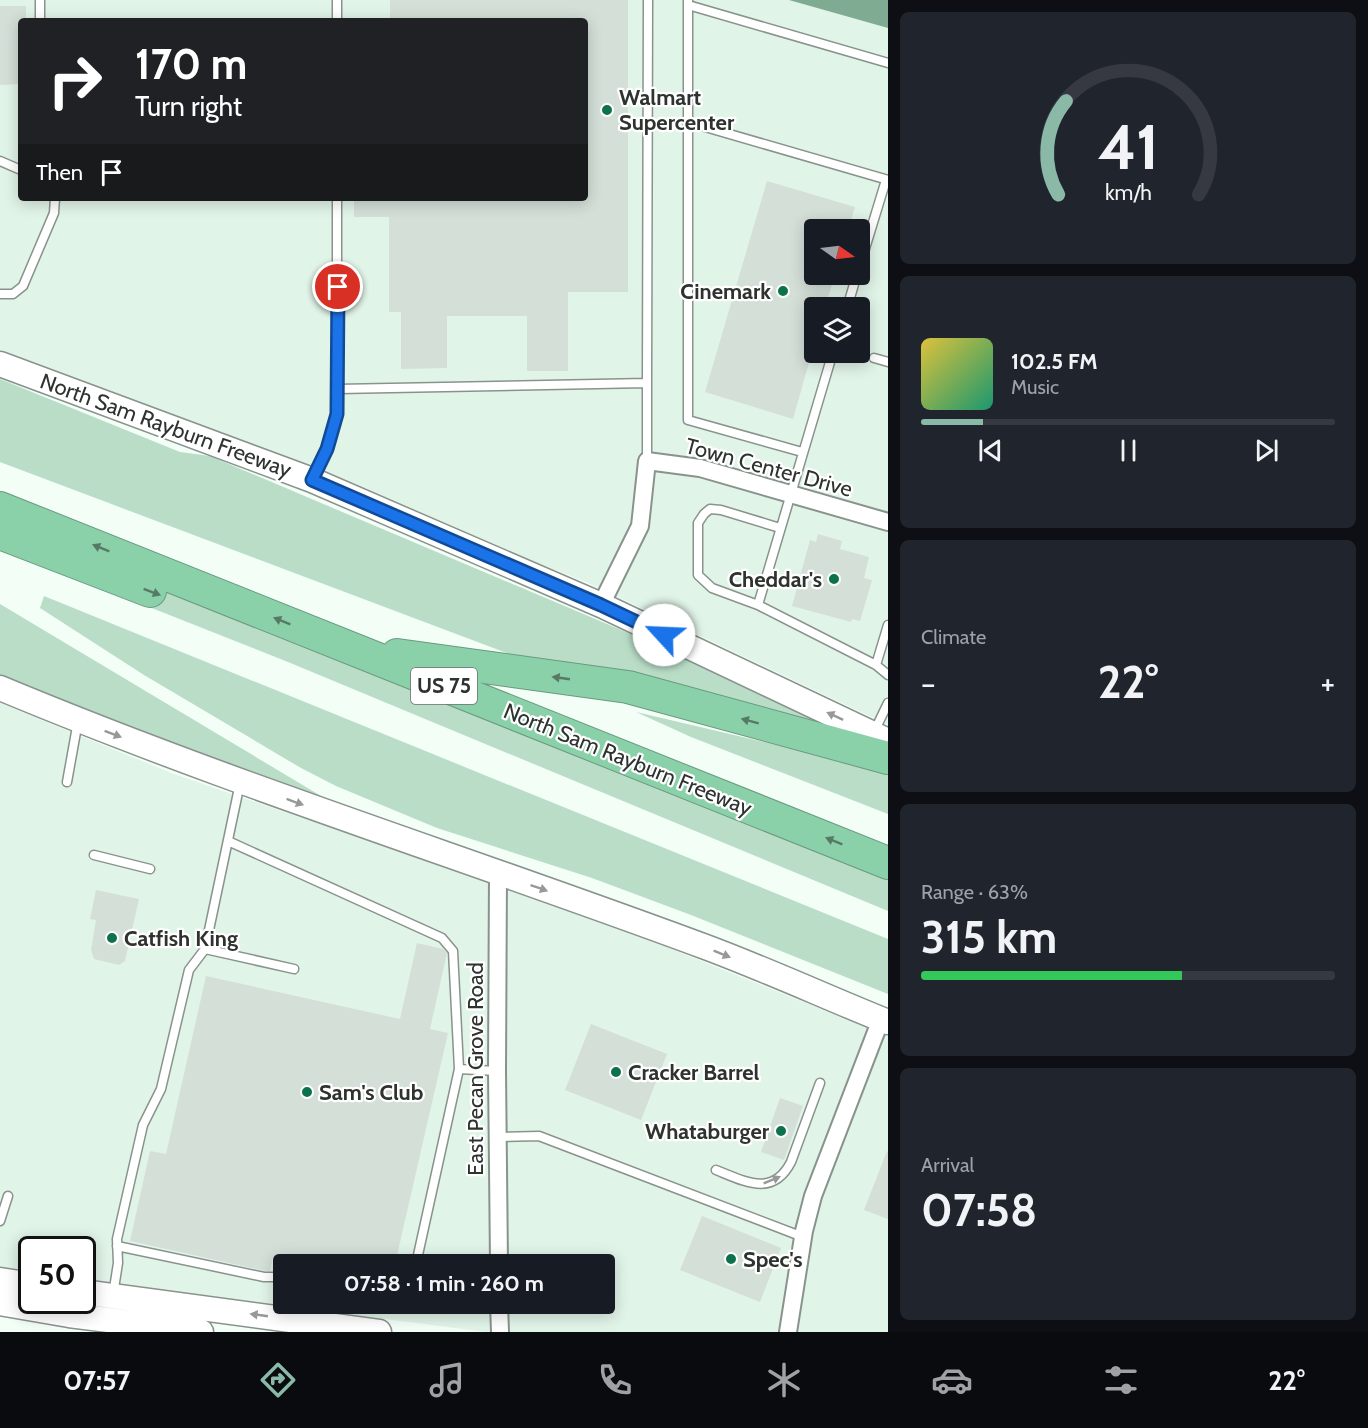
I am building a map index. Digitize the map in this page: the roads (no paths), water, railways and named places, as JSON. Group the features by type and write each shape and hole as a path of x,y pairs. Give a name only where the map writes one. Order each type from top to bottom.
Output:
{"highway":[{"name":"North Sam Rayburn Freeway","path":"0,508 888,863"},
{"name":"North Sam Rayburn Freeway","path":"0,533 291,646 888,886"},
{"path":"347,648 628,687 883,744"}],"main road":[{"name":"North Sam Rayburn Freeway","path":"0,364 312,480 601,605 883,744"},
{"path":"0,688 78,721 241,782 705,947 885,1021"},
{"path":"0,1280 18,1283"},
{"path":"96,1293 379,1332"},
{"path":"0,1303 69,1319 201,1332"}],"street":[{"name":"Town Center Drive","path":"647,461 700,468 888,522"},
{"path":"601,605 640,526 647,461"},
{"name":"East Pecan Grove Road","path":"498,873 499,1254"},
{"path":"788,1332 803,1238 813,1196 885,1021"},
{"path":"499,1314 500,1332"}],"lane":[{"path":"40,0 40,18"},
{"path":"337,0 337,18"},
{"path":"647,461 648,0"},
{"path":"802,452 688,420 688,2 888,63"},
{"path":"688,122 887,180 870,234"},
{"path":"0,161 18,169"},
{"path":"0,294 13,294 23,286 54,213 55,201"},
{"path":"312,480 327,449 337,414 337,201"},
{"path":"874,358 888,362"},
{"path":"758,605 830,363"},
{"path":"338,389 647,383"},
{"path":"780,528 711,509 698,523 698,574 712,588 758,605 876,665 888,675"},
{"path":"876,665 888,625"},
{"path":"883,744 888,703"},
{"path":"67,782 78,721"},
{"path":"113,1295 118,1263 117,1239 143,1125 161,1089 189,970 205,949 241,782"},
{"path":"228,841 442,938 453,951 459,1069 419,1254"},
{"path":"94,855 150,869"},
{"path":"205,949 294,969"},
{"path":"459,1069 497,1071"},
{"path":"716,1170 755,1183 777,1181 786,1173 791,1162 820,1083"},
{"path":"498,1137 539,1136 803,1238"},
{"path":"0,1221 8,1196"},
{"path":"117,1246 273,1277"}],"place":[{"name":"Walmart Supercenter","path":"607,110"},
{"name":"Cinemark","path":"783,291"},
{"name":"Cheddar's","path":"834,579"},
{"name":"Catfish King","path":"112,938"},
{"name":"Cracker Barrel","path":"616,1072"},
{"name":"Sam's Club","path":"307,1092"},
{"name":"Whataburger","path":"781,1131"},
{"name":"Spec's","path":"731,1259"}]}
